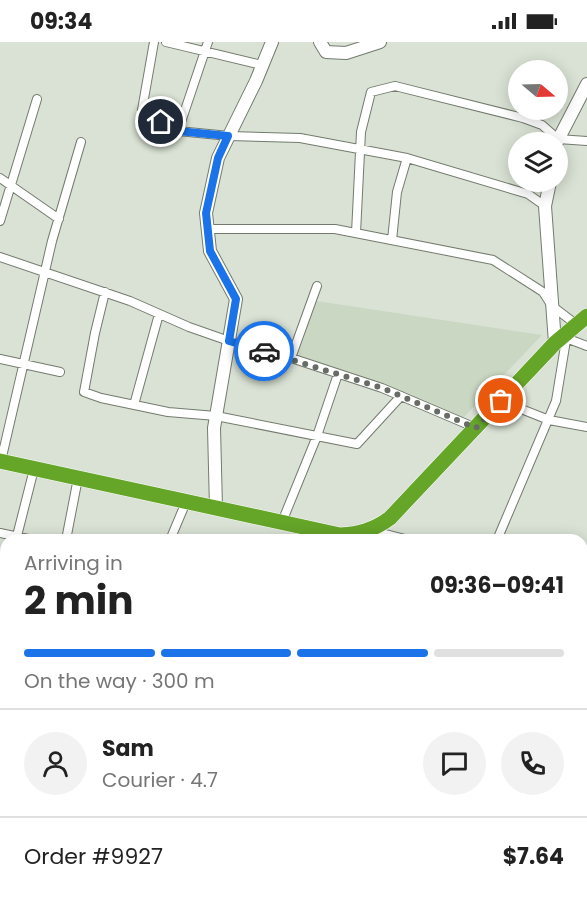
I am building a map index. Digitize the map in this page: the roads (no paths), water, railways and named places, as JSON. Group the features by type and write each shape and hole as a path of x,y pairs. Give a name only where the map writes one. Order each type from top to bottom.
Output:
{"highway":[{"path":"355,534 370,530 390,518 570,331"},
{"path":"1,461 282,522 324,534"}],"street":[{"path":"154,42 142,110 178,131 228,136 300,138 406,158 528,194 545,206"},
{"path":"166,42 207,46 262,65"},
{"path":"216,508 214,428 236,299 210,251 206,213 218,158 272,42"},
{"path":"320,42 326,52 346,53 380,42"},
{"path":"178,131 207,46"},
{"path":"563,132 587,84"},
{"path":"356,233 361,132 370,92 395,86 523,118 542,125 549,132"},
{"path":"0,221 37,99"},
{"path":"568,141 587,141"},
{"path":"1,461 59,219 81,142"},
{"path":"392,240 397,192 406,158"},
{"path":"0,178 59,219"},
{"path":"500,534 556,401 570,331 552,306 545,206 548,192"},
{"path":"208,229 335,229 493,260 543,292 570,331 587,346"},
{"path":"0,257 105,292 229,341 291,358 401,396 476,428"},
{"path":"291,358 316,286"},
{"path":"105,292 84,392 101,398 168,412 216,416 357,444 401,396"},
{"path":"134,405 159,314"},
{"path":"0,359 60,372"},
{"path":"282,522 317,436 338,374"},
{"path":"501,401 549,420 587,427"},
{"path":"17,534 34,469"},
{"path":"67,534 78,478"},
{"path":"173,534 186,502"},
{"path":"370,530 386,534"}]}
